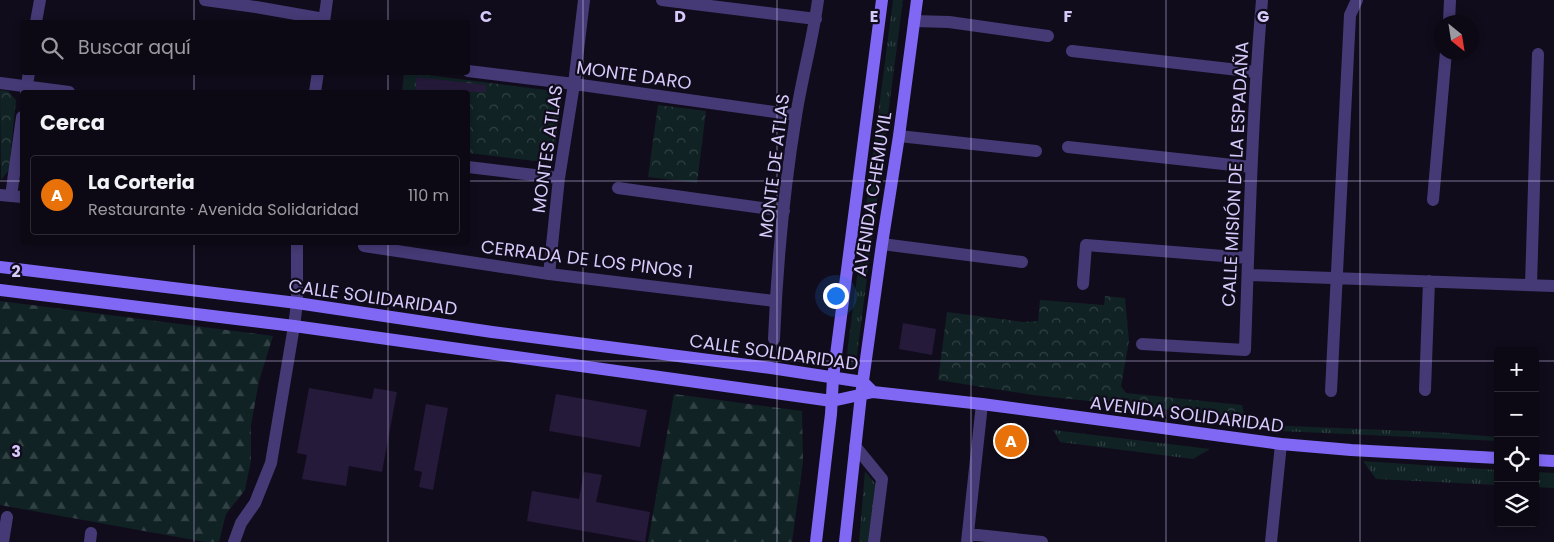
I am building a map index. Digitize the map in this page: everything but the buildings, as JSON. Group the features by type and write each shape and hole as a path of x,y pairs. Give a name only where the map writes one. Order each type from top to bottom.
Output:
{"main road":[{"name":"AVENIDA CHEMUYIL","path":"816,542 833,378 882,0"},
{"name":"AVENIDA CHEMUYIL","path":"845,542 855,446 866,390 882,244 917,0"},
{"name":"CALLE SOLIDARIDAD","path":"0,267 297,303 492,332 771,368 833,378 866,390"},
{"name":"CALLE SOLIDARIDAD","path":"0,290 294,326 832,401 866,390"},
{"name":"AVENIDA SOLIDARIDAD","path":"866,390 1280,444 1494,458"},
{"path":"1539,460 1554,461"}],"street":[{"path":"36,20 40,0"},
{"path":"205,0 257,3 320,20"},
{"path":"324,20 327,0"},
{"name":"MONTES ATLAS","path":"549,274 559,178 574,84 584,0"},
{"path":"662,0 816,19"},
{"name":"MONTE DE ATLAS","path":"774,339 775,301 796,115 816,19 818,0"},
{"name":"CALLE MISIÓN DE LA ESPADAÑA","path":"1142,344 1246,350 1251,167 1262,0"},
{"path":"1331,392 1350,15 1357,0"},
{"path":"1449,15 1450,0"},
{"path":"914,20 949,22 1048,36"},
{"path":"1072,51 1256,72"},
{"path":"1531,285 1538,54"},
{"path":"1433,200 1445,60"},
{"name":"MONTE DARO","path":"470,71 796,115"},
{"path":"0,83 26,90 28,75"},
{"path":"315,90 318,75"},
{"path":"11,196 20,131"},
{"path":"899,136 1036,151"},
{"path":"1068,147 1251,167"},
{"path":"470,167 559,178"},
{"path":"618,188 784,211"},
{"path":"882,244 1022,262"},
{"path":"234,542 241,523 255,503 271,463 297,303 297,245"},
{"path":"1083,284 1086,245 1248,258"},
{"name":"CERRADA DE LOS PINOS 1","path":"364,246 549,274 775,301"},
{"path":"1248,275 1554,286"},
{"path":"1425,390 1429,281"},
{"path":"982,404 967,538 1042,542"},
{"path":"1271,542 1280,444"},
{"path":"855,446 882,479 874,542"},
{"path":"3,542 7,517"}],"green space":[{"path":"893,0 903,0 855,370 845,369"},
{"path":"404,75 428,75 562,92 553,163 470,153 470,90 402,90"},
{"path":"0,90 8,91 16,100 9,170 1,180"},
{"path":"658,105 706,111 697,183 648,177"},
{"path":"1105,296 1125,298 1129,341 1121,386 1126,393 1242,405 1245,418 1033,395 938,380 947,312 1023,322 1038,321 1040,300 1104,305"},
{"path":"0,301 273,336 259,381 251,425 251,460 245,490 226,514 219,542 205,542 0,505"},
{"path":"674,394 802,411 803,462 792,542 648,542"},
{"path":"1263,425 1435,432 1494,437 1494,441 1280,431 1264,428"},
{"path":"1053,430 1210,449 1193,459 1060,442"},
{"path":"1363,461 1494,470 1494,485 1376,479"},
{"path":"865,471 876,485 869,542 859,542"},
{"path":"1539,472 1554,473 1554,488 1539,487"}],"place":[{"name":"La Corteria","path":"1011,441"}]}
